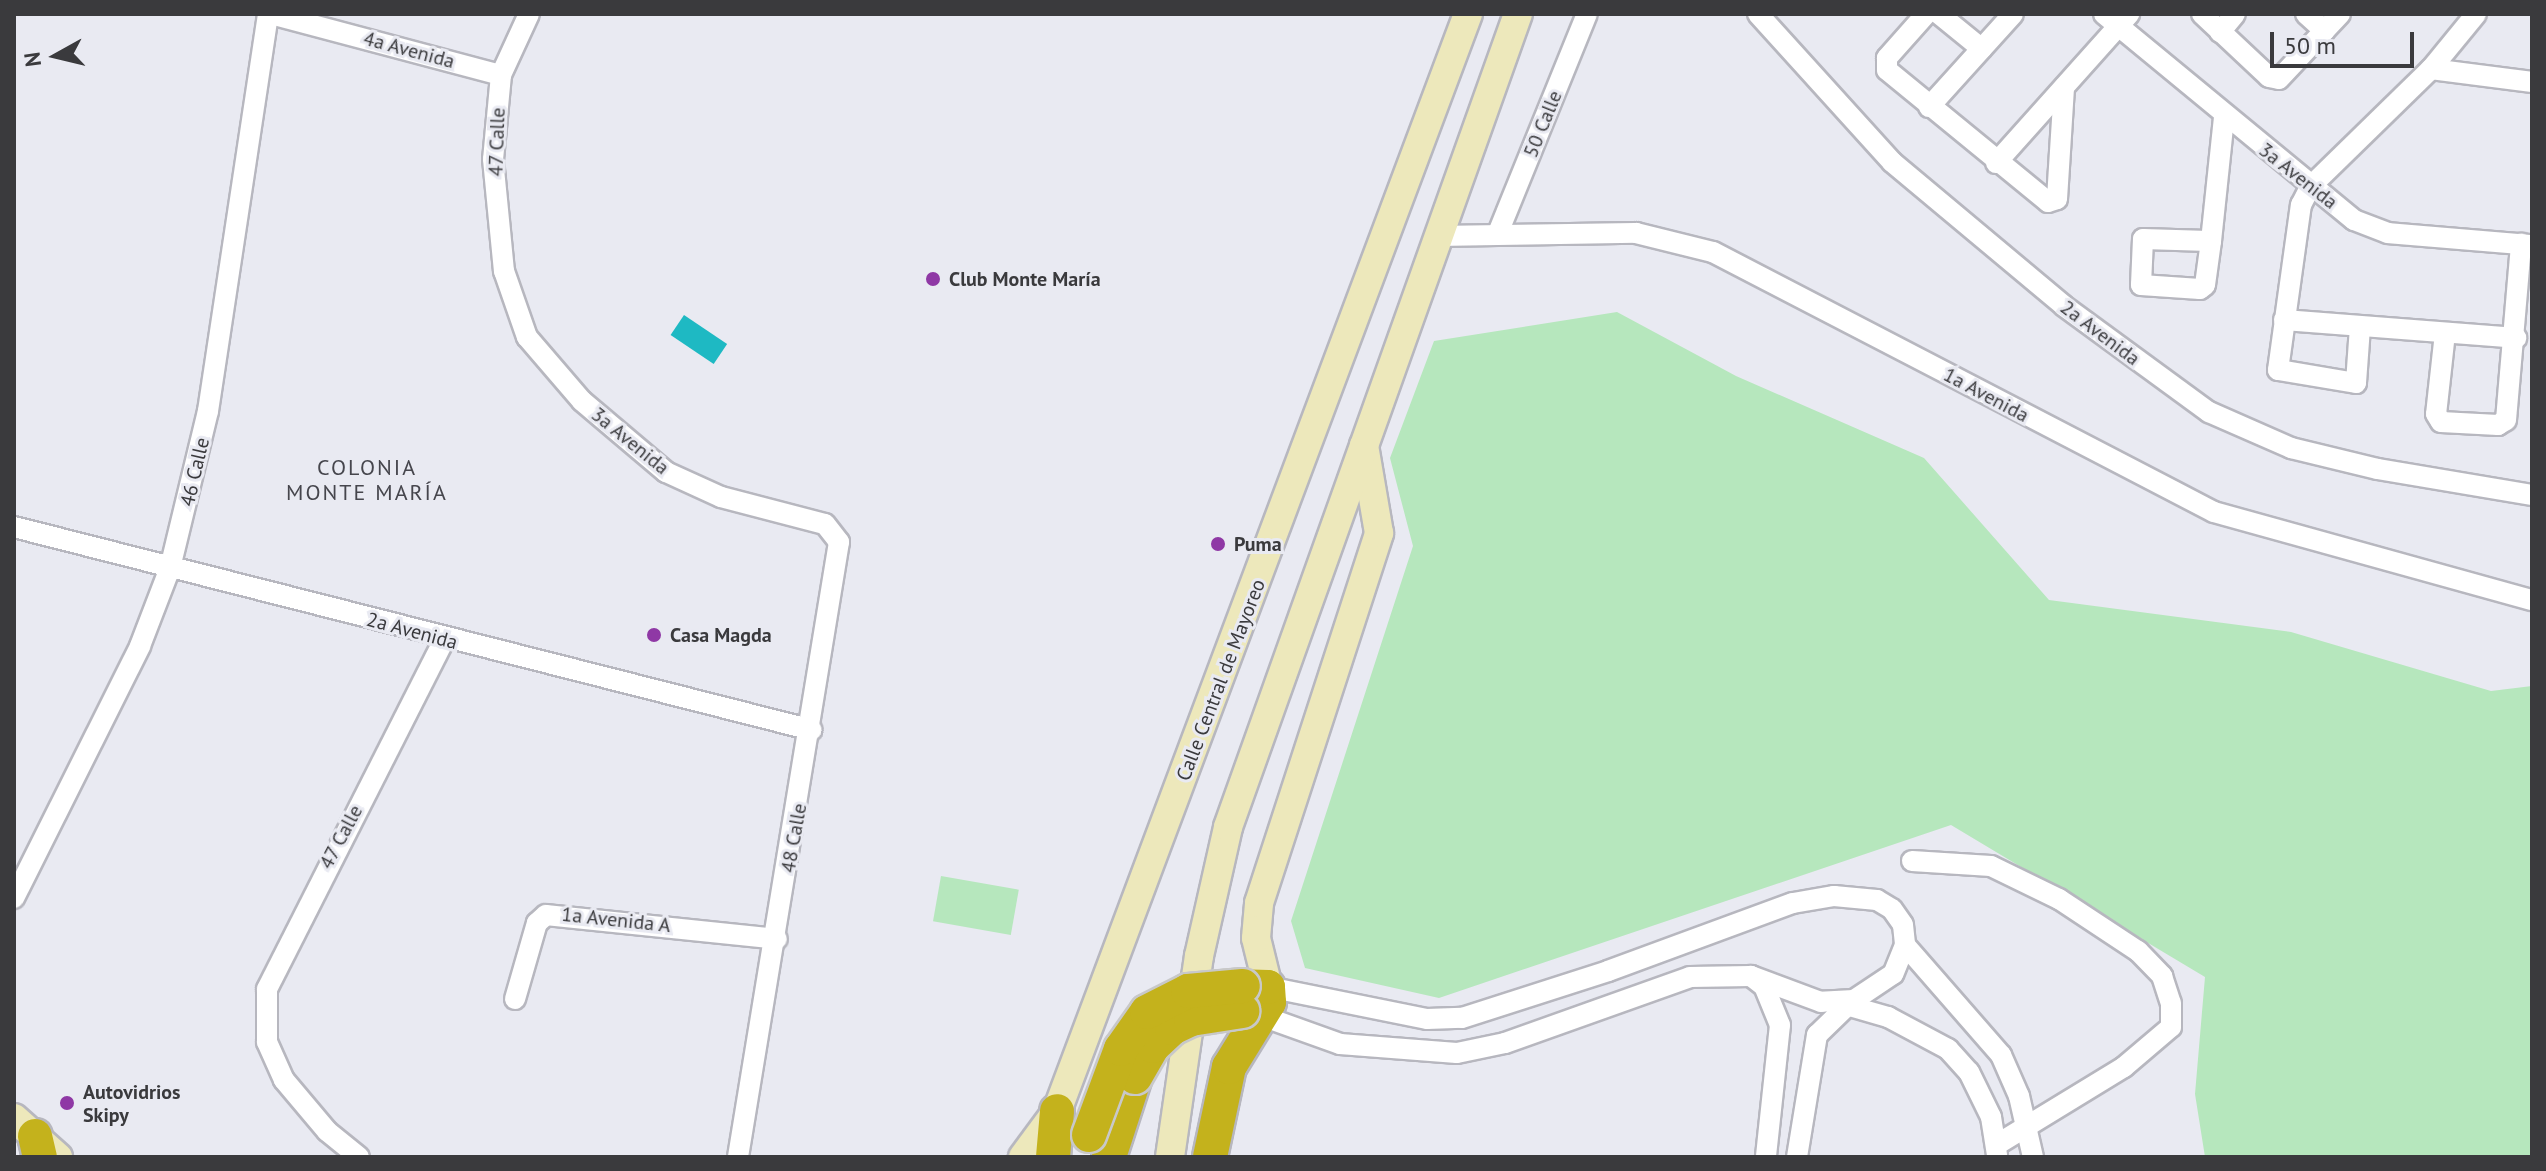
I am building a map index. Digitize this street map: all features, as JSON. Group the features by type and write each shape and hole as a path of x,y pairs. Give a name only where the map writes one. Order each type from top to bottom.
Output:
{"highway":[{"path":"1091,1150 1121,1049 1147,1012 1188,991 1254,1000"},
{"path":"1091,1150 1148,1053 1172,1028 1254,1000"},
{"path":"1210,1157 1229,1067 1254,1000"},
{"path":"1053,1157 1057,1111"}],"main road":[{"name":"Calle Central de Mayoreo","path":"1023,1157 1057,1111 1468,14"},
{"path":"1170,1157 1199,956 1228,827 1518,14"},
{"path":"1254,1000 1259,903 1379,533 1363,444"}],"street":[{"name":"4a Avenida","path":"269,14 501,75"},
{"name":"46 Calle","path":"14,898 140,646 170,568 208,411 269,14"},
{"name":"50 Calle","path":"1498,233 1587,14"},
{"name":"2a Avenida","path":"1758,14 1892,162 2064,306 2209,412 2291,448 2378,469 2532,495"},
{"path":"1926,14 1884,64 1929,107 2048,202 2057,199 2064,87"},
{"path":"1939,14 1982,49"},
{"path":"1929,107 2013,14"},
{"path":"2202,14 2269,77 2279,79 2340,14"},
{"path":"2220,32 2235,14"},
{"path":"2306,14 2325,31"},
{"path":"2360,327 2358,380 2352,385 2280,373 2299,210 2310,187 2431,69 2476,14"},
{"name":"47 Calle","path":"504,271 493,159 501,75 528,16"},
{"path":"1996,163 2064,87 2117,18"},
{"name":"3a Avenida","path":"2117,18 2224,117 2354,220 2388,233 2526,244"},
{"path":"2431,69 2532,82"},
{"path":"2211,241 2224,117"},
{"name":"1a Avenida","path":"1437,236 1636,233 1713,252 2214,512 2532,600"},
{"path":"2445,333 2436,414 2441,422 2452,425 2498,425 2506,420 2526,244"},
{"name":"3a Avenida","path":"504,271 527,337 559,378 643,456 694,487 825,524"},
{"path":"2284,320 2516,338"},
{"name":"48 Calle","path":"738,1157 812,730 839,542 825,524"},
{"name":"2a Avenida","path":"14,527 444,640 812,730"},
{"name":"47 Calle","path":"359,1157 295,1097 267,1042 267,989 274,967 444,640"},
{"path":"1254,1000 1340,1044 1457,1053 1505,1043 1690,977 1751,976 1803,998 1850,1003 1888,1017 1948,1049 1969,1072 1991,1117 1996,1151 2124,1067 2171,1027 2171,1003 2162,976 2138,951 2059,899 1991,866 1912,861"},
{"path":"1254,1000 1427,1019 1462,1018 1593,977 1793,903 1834,896 1877,900 1892,909 1903,925 1905,945 1893,974 1850,1003 1822,1027 1812,1048 1797,1157"},
{"name":"1a Avenida A","path":"515,999 537,923 546,915 777,939"},
{"path":"1905,945 2001,1055 2028,1128 2033,1157"},
{"path":"1751,976 1764,986 1780,1025 1766,1157"}],"green space":[{"path":"1617,312 1736,376 1924,458 2049,600 2291,632 2491,691 2532,686 2532,1157 2205,1157 2195,1094 2205,977 1951,825 1439,998 1305,968 1291,921 1413,546 1390,458 1434,341"},
{"path":"941,876 1019,890 1011,935 933,921"}],"water":[{"path":"684,315 727,344 714,364 671,335"}],"place":[{"name":"Club Monte María","path":"933,279"},
{"name":"Puma","path":"1218,544"},
{"name":"Casa Magda","path":"654,635"},
{"name":"Autovidrios Skipy","path":"67,1103"}],"district":[{"name":"COLONIA MONTE MARÍA","path":"367,480"}]}
